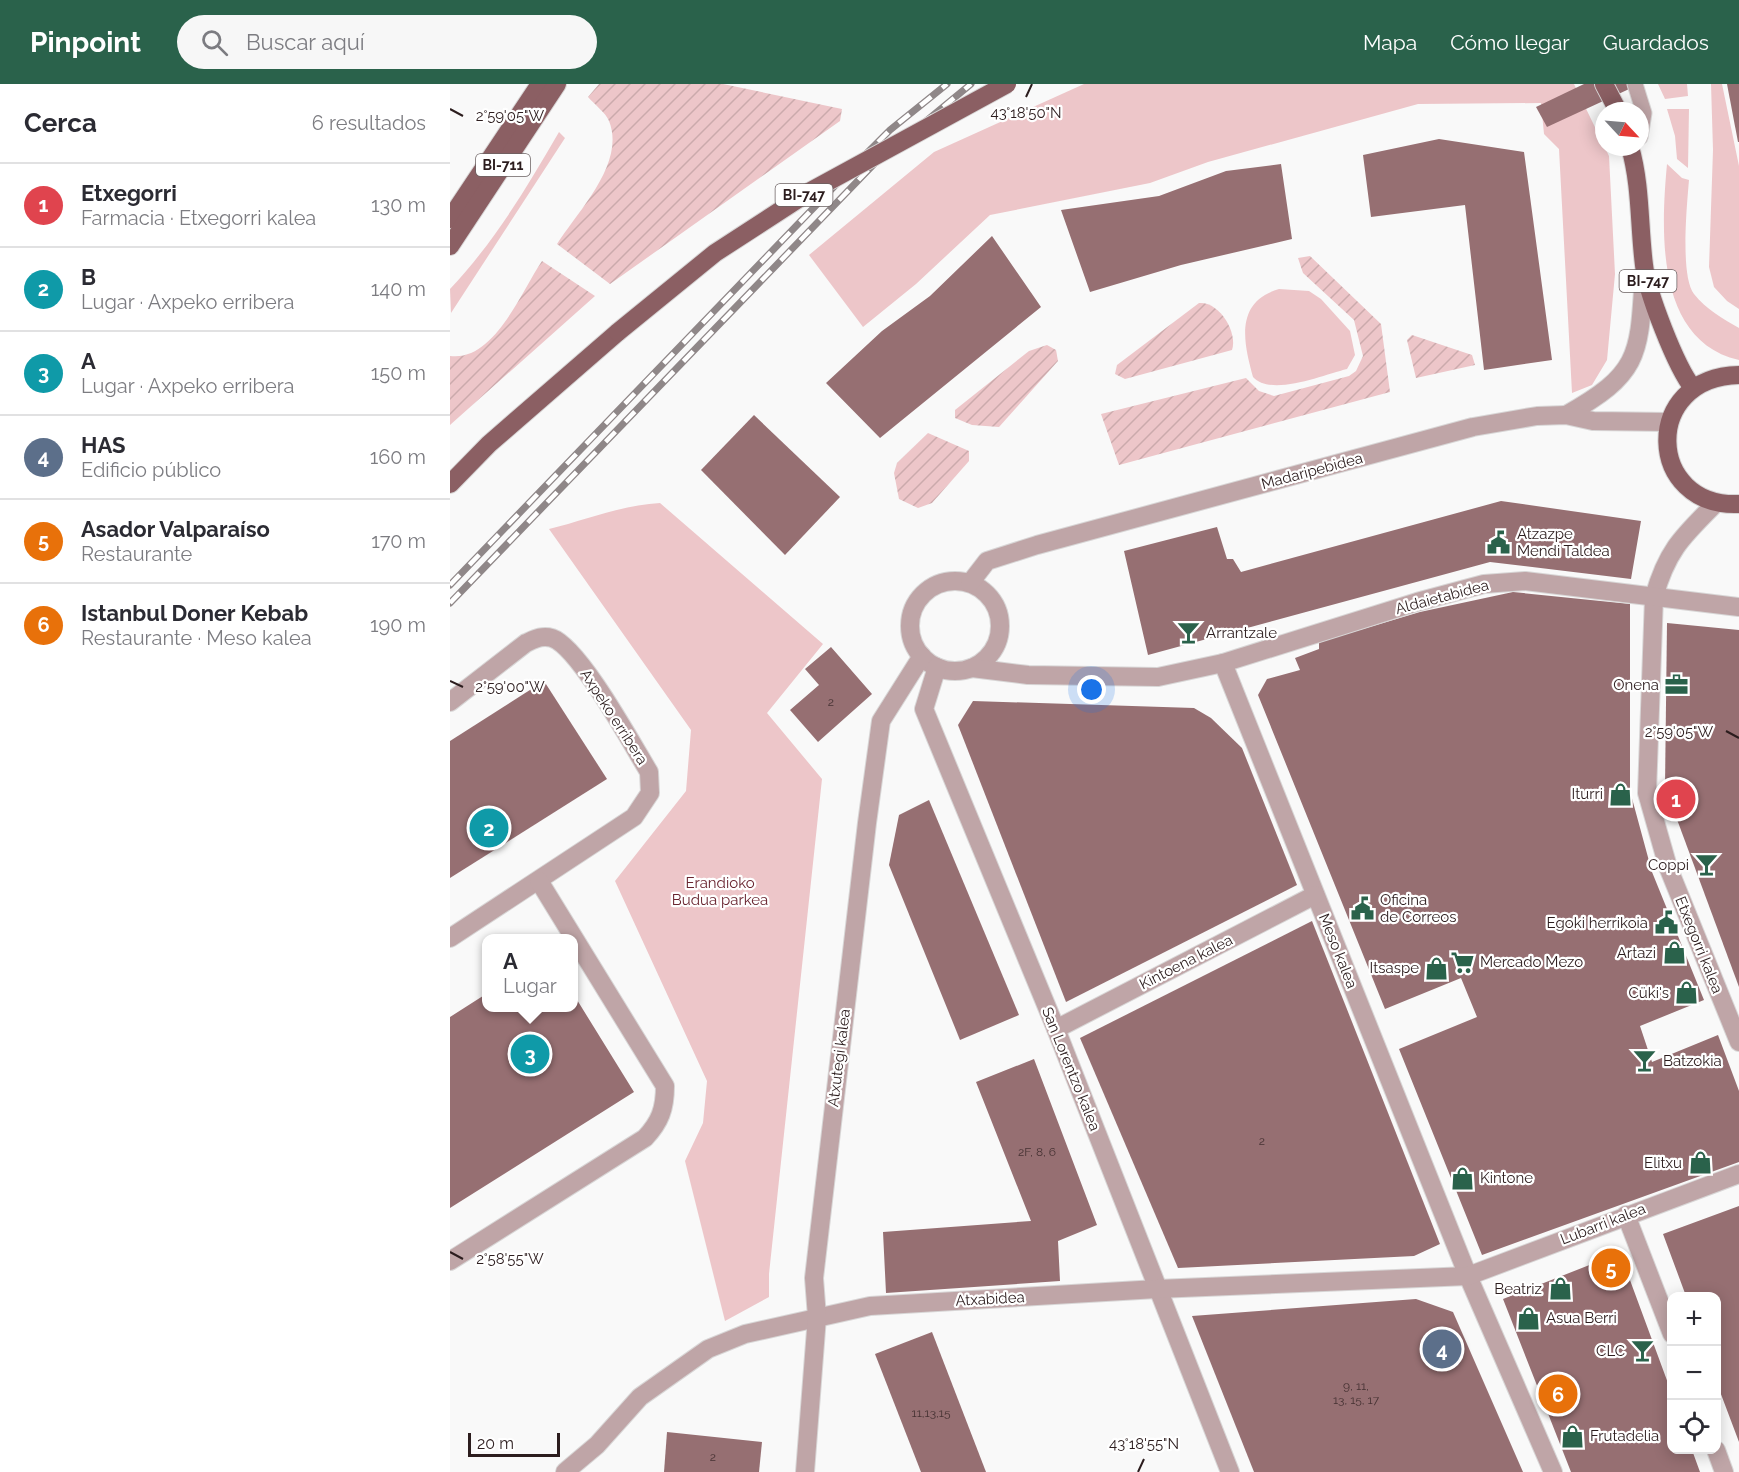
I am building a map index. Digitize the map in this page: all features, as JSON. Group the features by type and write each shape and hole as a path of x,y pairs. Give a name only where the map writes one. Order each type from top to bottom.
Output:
{"main road":[{"name":"BI-711","path":"450,219 540,84"},
{"name":"BI-711","path":"450,246 557,84"},
{"name":"BI-747","path":"451,481 489,444 618,332 715,253 809,192 1007,84"},
{"path":"1604,84 1613,102"},
{"name":"BI-747","path":"1637,156 1644,269 1677,363 1693,388"},
{"path":"1739,375 1720,376 1693,388 1676,406 1669,422 1666,443 1671,463 1681,481 1697,495 1716,503 1739,504"}],"street":[{"path":"1566,415 1613,386 1629,366 1641,322 1644,269"},
{"name":"Madaripebidea","path":"970,583 987,561 1473,428 1537,416 1566,415 1593,421 1669,422"},
{"name":"Etxegorri kalea","path":"1716,503 1677,542 1662,568 1654,597 1647,793 1668,867 1739,1042"},
{"name":"Aldaietabidea","path":"1223,663 1417,602 1484,584 1525,581 1739,607"},
{"path":"972,668 986,659 995,647 1000,632 1000,617 994,602 984,590 970,583 945,582 932,587 914,606 911,633 930,662 955,671 972,668 1040,675 1158,677 1223,663"},
{"name":"Axpeko erribera","path":"450,702 526,643 540,636 552,638 575,655 650,772 650,793 634,816 450,938"},
{"name":"San Lorentzo kalea","path":"930,662 924,709 1056,1029 1230,1472"},
{"name":"Atxutegi kalea","path":"805,1472 817,1317 814,1278 881,721 930,662"},
{"name":"Meso kalea","path":"1223,663 1468,1276 1553,1472"},
{"path":"539,881 572,934"},
{"name":"Kintoena kalea","path":"1056,1029 1315,895"},
{"path":"450,1261 645,1138 658,1123 665,1103 665,1086 578,944"},
{"name":"Lubarri kalea","path":"1468,1276 1739,1174"},
{"path":"1626,1215 1667,1323"},
{"name":"Atxabidea","path":"565,1472 597,1445 640,1397 708,1349 745,1334 817,1317 870,1306 1157,1289 1468,1276"},
{"path":"1718,1454 1724,1472"}],"lane":[{"path":"1635,84 1641,102"}],"green space":[{"path":"599,84 723,84 842,109 840,121 610,284 557,244 597,186 606,170 611,153 613,137 609,121 588,97"},
{"path":"1084,84 1574,84 1595,127 1595,156 1609,156 1615,274 1607,360 1592,385 1572,393 1559,149 1544,134 1541,103 1418,104 1208,162 1150,183 990,215 916,284 863,327 809,255 934,152"},
{"path":"1658,84 1687,84 1688,96 1665,99"},
{"path":"1711,84 1722,84 1739,166 1739,309 1727,301 1714,287 1709,267 1713,150"},
{"path":"1667,109 1689,109 1688,168 1677,159 1675,136"},
{"path":"559,132 565,138 451,313 450,289 496,233"},
{"path":"1667,164 1682,178 1689,180 1686,256 1690,285 1694,294 1704,304 1739,328 1739,360 1712,349 1691,331 1678,307 1669,280 1665,250"},
{"path":"1310,256 1381,324 1390,392 1119,465 1101,414 1246,378 1259,391 1274,396 1349,376 1356,371 1363,356 1354,320 1303,273 1298,258"},
{"path":"542,261 595,296 450,425 450,356 466,355 480,348 493,337 505,322"},
{"path":"1279,289 1309,291 1321,299 1350,331 1355,355 1347,369 1284,385 1261,383 1253,377 1245,337 1249,313 1255,303 1265,295"},
{"path":"1199,303 1213,307 1225,319 1232,335 1232,350 1125,379 1115,374 1117,365"},
{"path":"1412,335 1472,355 1475,365 1416,378 1407,340"},
{"path":"1047,345 1056,350 1058,361 999,427 972,425 955,418 955,410 1029,351"},
{"path":"928,433 969,451 969,461 932,503 918,508 899,499 894,473 897,463"},
{"name":"Erandioko Budua parkea","path":"660,503 823,644 767,713 822,779 769,1274 769,1297 725,1321 685,1161 703,1123 707,1081 615,881 686,791 691,730 549,529 618,510"}],"building":[{"path":"1584,84 1640,84 1601,102 1595,102 1595,105 1547,127 1536,107"},
{"path":"1727,84 1739,84 1739,142 1738,142"},
{"path":"1439,139 1524,152 1552,360 1484,370 1465,205 1371,217 1363,155"},
{"path":"1281,164 1292,239 1181,265 1090,292 1061,210 1159,196 1226,171"},
{"path":"992,236 1041,307 880,438 826,383 882,331 930,296"},
{"path":"754,415 840,497 785,555 701,470"},
{"path":"1501,501 1641,521 1631,579 1490,562 1148,655 1124,551 1217,527 1227,559 1233,559 1241,572"},
{"path":"1513,592 1630,604 1630,791 1652,872 1704,1000 1640,1026 1652,1062 1718,1035 1739,1091 1739,1162 1482,1255 1399,1049 1477,1017 1461,978 1385,1009 1258,695 1267,679 1300,670 1295,658 1319,649 1319,642 1420,612"},
{"path":"1667,623 1739,630 1739,987 1665,787"},
{"path":"831,647 872,694 818,742 790,710 819,685 805,669"},
{"path":"544,681 607,779 450,878 450,741"},
{"path":"973,701 1194,708 1211,718 1242,748 1297,885 1066,1002 958,725"},
{"path":"929,800 1019,1015 960,1040 889,865 899,815"},
{"path":"1312,921 1440,1244 1414,1256 1178,1268 1080,1038"},
{"path":"482,997 482,1012 578,1012 578,1001 634,1092 450,1208 450,1017"},
{"path":"1034,1059 1097,1225 1058,1241 1060,1281 886,1293 883,1232 1031,1221 976,1082"},
{"path":"1739,1206 1739,1442 1721,1394 1721,1292 1685,1292 1663,1234"},
{"path":"1620,1253 1667,1380 1667,1454 1693,1454 1700,1472 1571,1472 1503,1299"},
{"path":"1416,1299 1453,1312 1523,1472 1254,1472 1192,1316"},
{"path":"932,1332 986,1472 921,1472 875,1354"},
{"path":"667,1432 762,1442 759,1472 664,1472"}],"railway":[{"path":"450,585 853,167 890,130 947,84"},
{"path":"450,603 874,164 971,84"}],"place":[{"name":"Atzazpe Mendi Taldea","path":"1499,543"},
{"name":"Arrantzale","path":"1188,633"},
{"name":"Onena","path":"1677,685"},
{"name":"Iturri","path":"1621,794"},
{"name":"Etxegorri","path":"1676,799"},
{"name":"B","path":"489,828"},
{"name":"Coppi","path":"1707,865"},
{"name":"Oficina de Correos","path":"1362,909"},
{"name":"Egoki herrikoia","path":"1666,923"},
{"name":"Artazi","path":"1674,953"},
{"name":"Mercado Mezo","path":"1462,962"},
{"name":"Itsaspe","path":"1437,968"},
{"name":"Cüki's","path":"1687,993"},
{"name":"A","path":"530,1054"},
{"name":"Batzokia","path":"1645,1061"},
{"name":"Elitxu","path":"1700,1163"},
{"name":"Kintone","path":"1462,1178"},
{"name":"Asador Valparaíso","path":"1611,1268"},
{"name":"Beatriz","path":"1560,1289"},
{"name":"Asua Berri","path":"1528,1318"},
{"name":"HAS","path":"1442,1349"},
{"name":"CLC","path":"1643,1351"},
{"name":"Istanbul Doner Kebab","path":"1558,1394"},
{"name":"Frutadelia","path":"1572,1436"}]}
